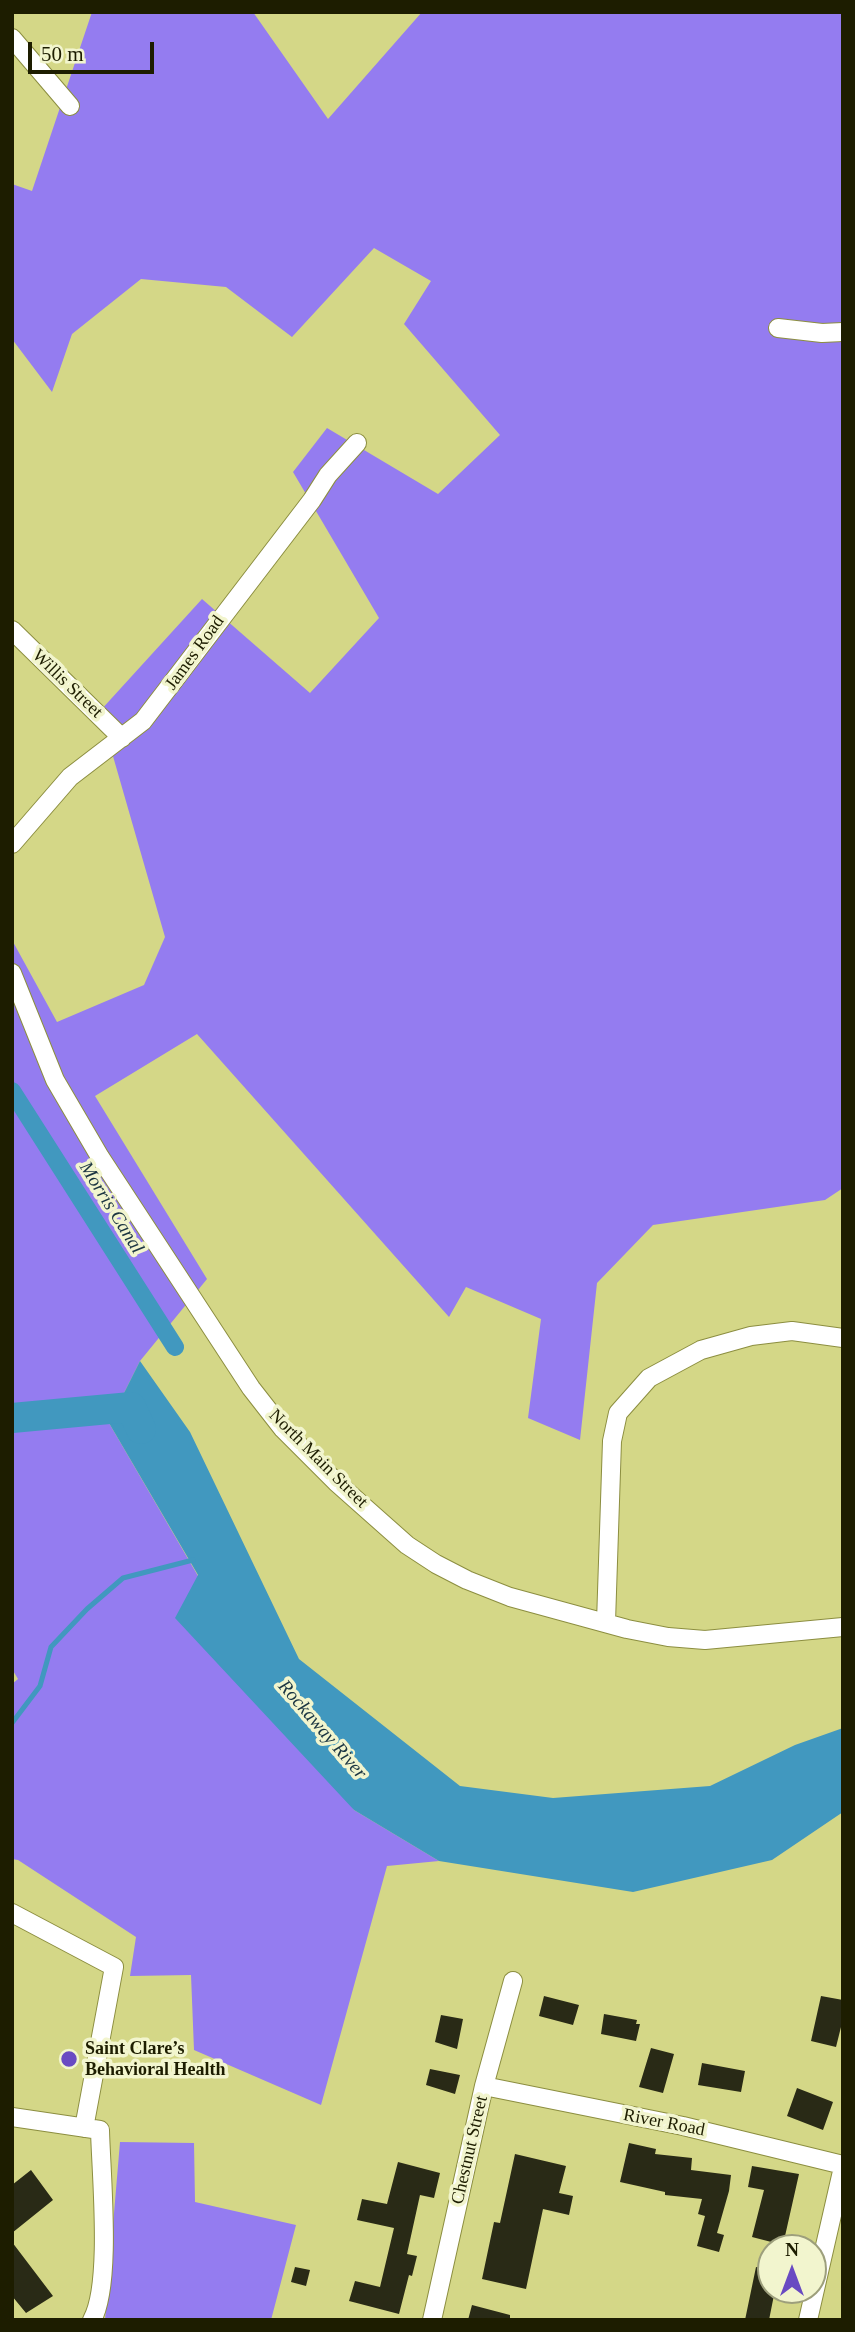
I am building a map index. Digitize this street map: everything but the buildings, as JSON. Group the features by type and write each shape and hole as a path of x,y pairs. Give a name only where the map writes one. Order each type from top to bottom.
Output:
{"street":[{"path":"12,38 70,106"},
{"path":"778,328 822,333 843,332"},
{"name":"James Road","path":"12,844 70,777 143,721 328,475 357,443"},
{"name":"Willis Street","path":"12,630 122,738"},
{"name":"North Main Street","path":"12,973 55,1080 100,1157 215,1336 284,1429 407,1545 467,1580 510,1597 627,1629 668,1637 705,1640 843,1627"},
{"path":"606,1622 612,1441 618,1413 649,1378 701,1350 751,1336 792,1331 843,1338"},
{"path":"12,1913 114,1968 84,2128"},
{"name":"Chestnut Street","path":"432,2320 484,2086 513,1981"},
{"name":"River Road","path":"484,2086 683,2126 843,2166"},
{"path":"12,2117 100,2130 102,2282 92,2320"},
{"path":"808,2320 843,2166"}],"shaded area":[{"path":"92,12 253,12 328,119 422,12 843,12 843,1188 825,1200 653,1225 597,1283 580,1440 528,1418 541,1319 466,1287 449,1317 197,1034 95,1096 207,1279 140,1361 109,1423 198,1576 354,1810 439,1861 387,1866 321,2105 194,2050 191,1975 130,1976 136,1937 18,1860 12,1859 12,1684 18,1679 12,1669 12,940 57,1022 144,985 165,937 100,711 202,599 310,693 379,618 293,472 327,428 438,494 500,435 404,324 431,281 374,248 292,337 226,287 141,279 72,334 52,392 12,339 12,184 32,191"},
{"path":"120,2142 194,2143 195,2202 296,2225 271,2320 105,2320"}],"water":[{"path":"140,1361 190,1432 299,1659 460,1786 553,1798 710,1786 795,1745 843,1728 843,1812 772,1860 633,1892 439,1861 354,1810 175,1618 198,1575 109,1423"}],"waterway":[{"name":"Morris Canal","path":"12,1091 175,1347"},
{"name":"Rockaway River","path":"12,1418 131,1407 141,1429"},
{"path":"12,1723 40,1686 51,1647 87,1609 123,1578 193,1560"}],"place":[{"name":"Saint Clare’s Behavioral Health","path":"69,2059"}]}
